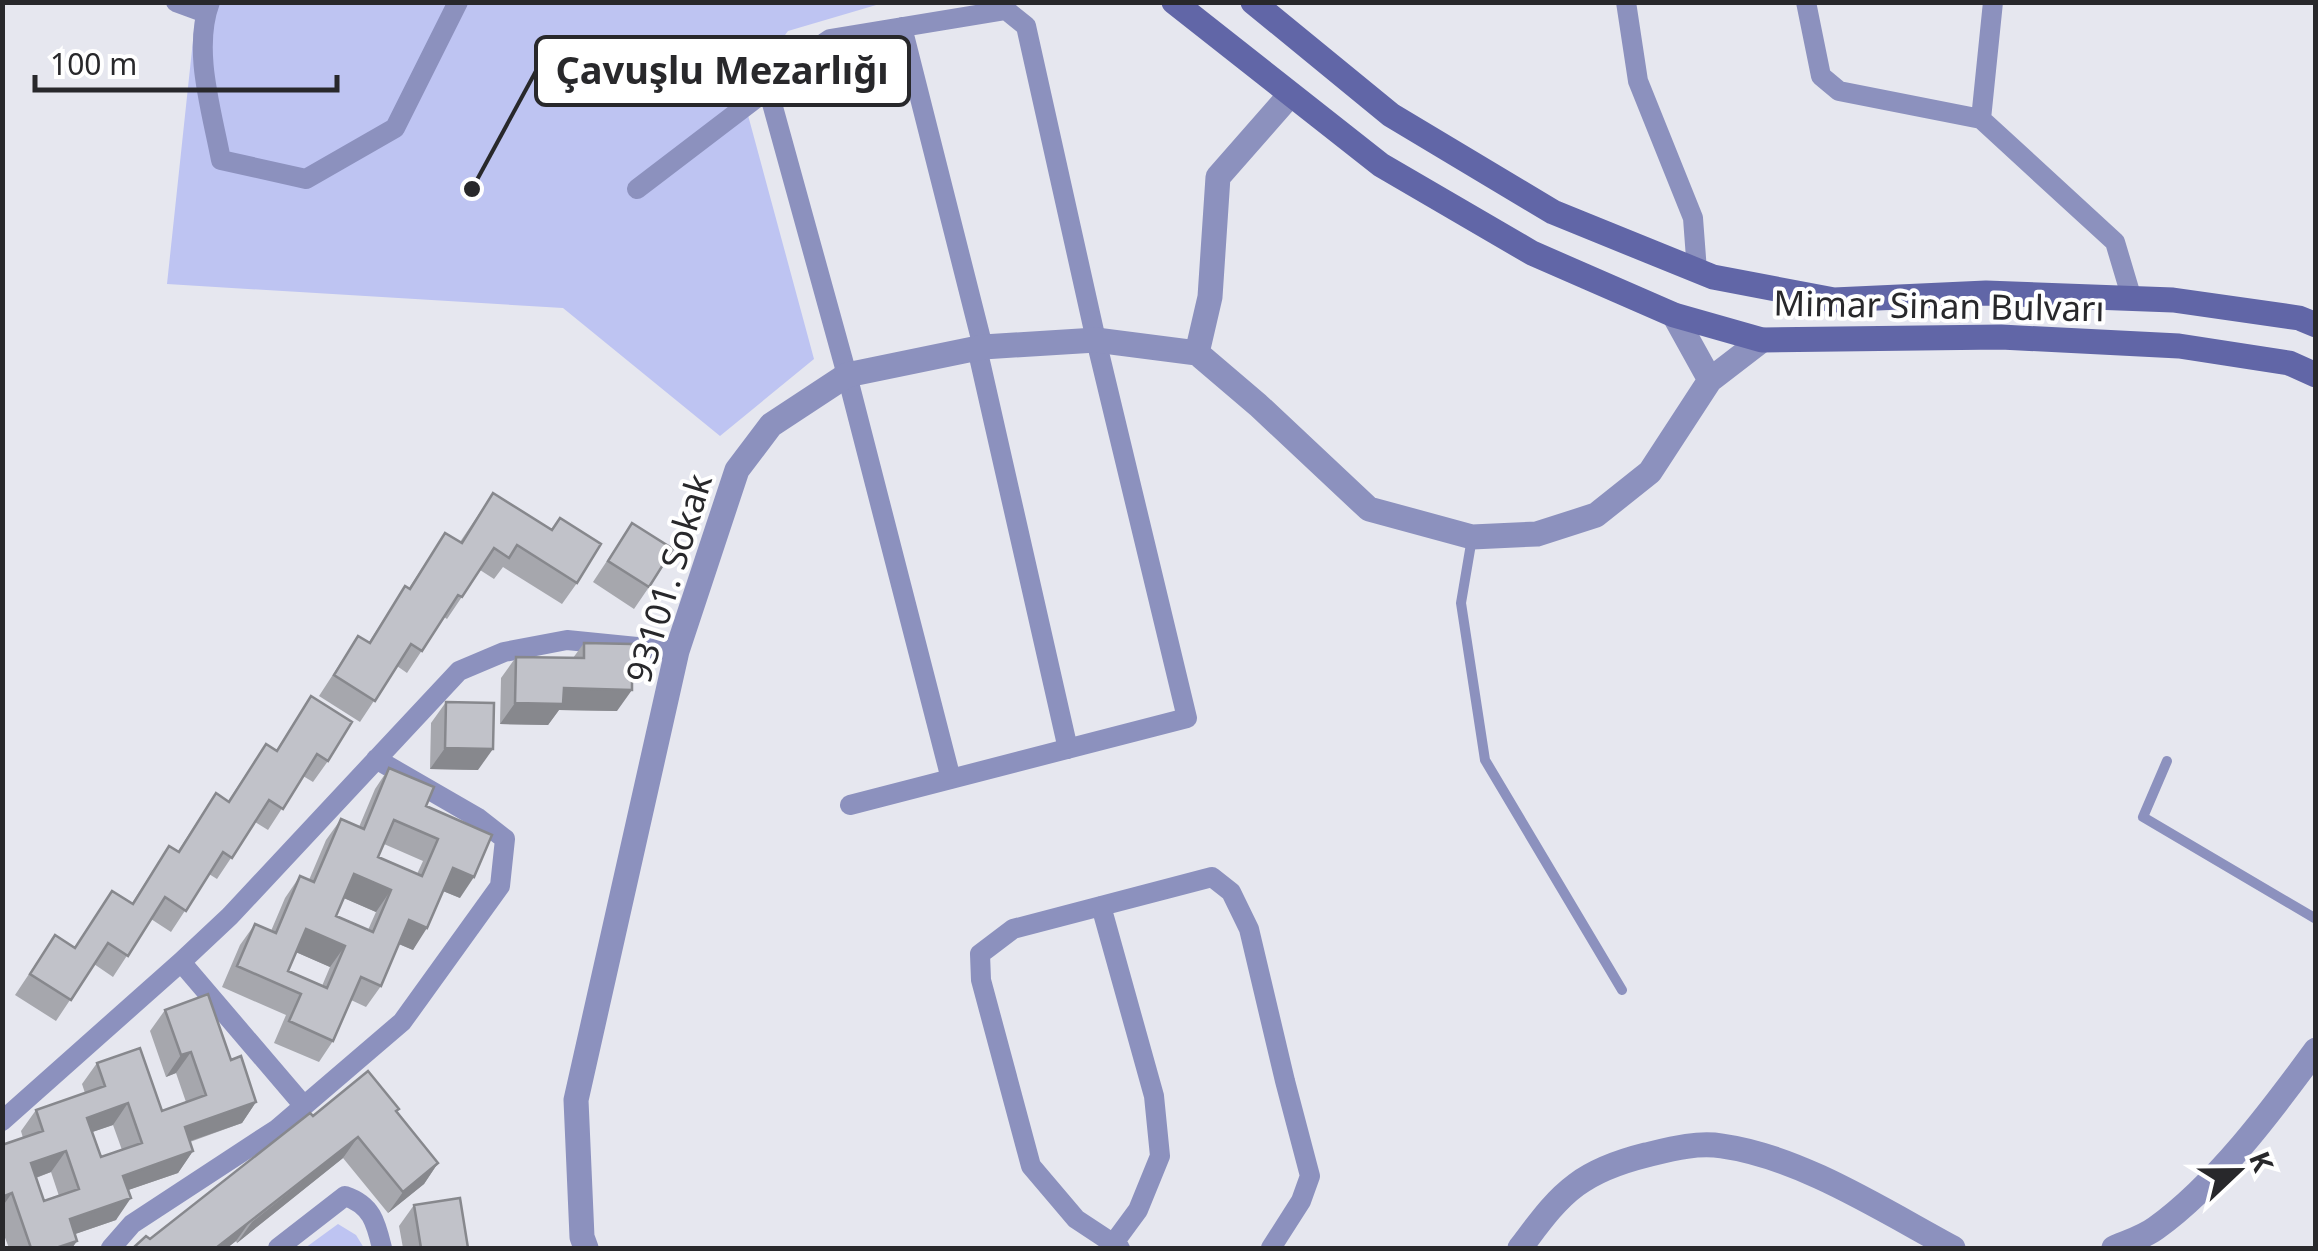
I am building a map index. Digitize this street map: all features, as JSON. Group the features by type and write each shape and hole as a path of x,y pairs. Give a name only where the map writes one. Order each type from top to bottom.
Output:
{"main road":[{"name":"Mimar Sinan Bulvarı","path":"1174,2 1382,165 1532,253 1674,316 1762,340 2001,337 2179,346 2288,364 2316,375"},
{"name":"Mimar Sinan Bulvarı","path":"1253,2 1390,115 1552,212 1713,277 1834,300 1986,293 2173,300 2300,318 2316,325"}],"street":[{"path":"176,2 208,8 202,64 221,160 306,178 395,128 458,2"},
{"path":"1626,2 1638,82 1693,218 1697,271"},
{"path":"1806,2 1821,76 1839,91 1981,119 2115,242 2132,299"},
{"path":"1981,119 1993,2"},
{"path":"637,189 768,89 784,70 830,39 1006,10 1026,26 1187,718 850,805"},
{"path":"902,27 980,347 1068,749"},
{"path":"768,89 951,779"},
{"path":"1290,95 1218,177 1210,297 1196,353 1258,404 1369,510 1472,537 1538,534 1596,515 1650,472 1710,380 1762,340"},
{"path":"1674,316 1710,380"},
{"name":"93101. Sokak","path":"586,1248 582,1237 576,1100 677,650 737,470 771,425 846,375 980,347 1096,340 1196,353"},
{"path":"2,1120 230,916 459,671 504,652 567,640 677,650"},
{"path":"111,1248 132,1224 278,1129 402,1022 500,886 504,839 478,818 376,759"},
{"path":"1101,906 1154,1096 1160,1156 1138,1210 1116,1246 1076,1218 1030,1166 982,980 980,954 1012,929 1212,877 1231,892 1250,929 1310,1176 1301,1202 1272,1248"},
{"path":"181,962 304,1106"},
{"path":"2114,1248 2153,1231 2193,1198 2274,1106 2316,1050"},
{"path":"1520,1248 1555,1204 1578,1183 1624,1160 1683,1146 1720,1145 1772,1158 1834,1184 1954,1248"},
{"path":"278,1248 345,1196 359,1201 376,1222 382,1248"}],"lane":[{"path":"1472,537 1461,603 1485,760 1622,990"},
{"path":"2167,761 2142,817 2316,919"}],"shaded area":[{"path":"197,3 883,3 788,31 742,93 814,359 720,436 563,308 167,284"},
{"path":"338,1224 356,1235 364,1248 305,1248"}],"building":[{"path":"493,493 552,530 560,518 601,544 577,583 517,545 509,558 494,548 422,651 411,644 375,701 334,675 358,636 370,643 405,586 410,589 445,533 462,543"},
{"path":"632,523 673,549 649,587 608,561"},
{"path":"584,643 632,644 632,690 564,688 563,704 515,703 516,657 584,658"},
{"path":"311,696 352,722 328,761 317,754 283,809 269,800 232,858 223,852 186,911 165,897 128,956 108,943 71,1000 30,974 55,935 75,948 112,891 133,904 169,846 179,852 216,793 229,802 266,744 277,751"},
{"path":"446,702 494,703 493,749 445,748"},
{"path":"389,768 434,787 426,806 492,835 474,877 453,868 427,928 409,920 381,986 361,977 333,1041 289,1021 301,994 237,966 255,924 276,933 300,876 314,882 341,819 364,829","holes":["394,820 438,839 422,876 378,857","354,874 391,890 373,932 336,916","306,929 345,946 327,988 288,971"]},
{"path":"208,994 231,1060 241,1056 256,1102 185,1127 193,1151 123,1176 131,1198 70,1219 77,1241 56,1248 31,1248 12,1193 2,1197 2,1145 43,1131 36,1110 105,1086 97,1063 140,1048 162,1111 206,1095 191,1052 181,1055 165,1010","holes":["128,1103 142,1143 101,1157 87,1118","66,1151 79,1189 44,1201 31,1163"]},
{"path":"368,1071 438,1163 403,1192 358,1137 216,1248 133,1248 146,1236 150,1239"},
{"path":"460,1198 468,1248 421,1248 414,1205"}],"place":[{"name":"Çavuşlu Mezarlığı","path":"472,189"}]}
